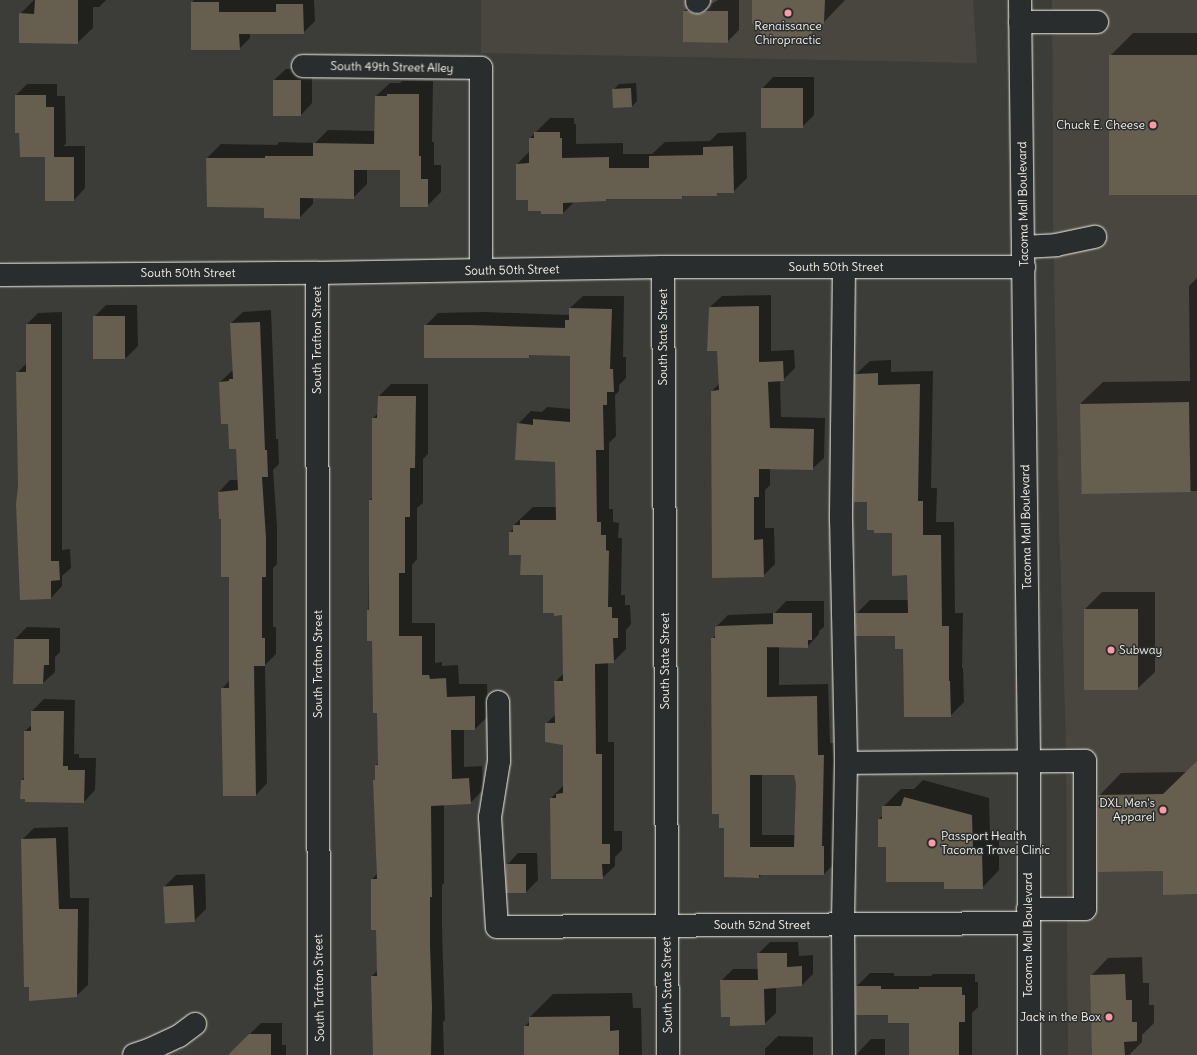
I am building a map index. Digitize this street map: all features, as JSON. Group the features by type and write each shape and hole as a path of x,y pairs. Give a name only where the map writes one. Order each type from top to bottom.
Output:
{"street":[{"name":"Tacoma Mall Boulevard","path":"1020,0 1029,761 1029,1055"},
{"path":"1020,22 1097,22"},
{"name":"South 49th Street Alley","path":"303,66 482,68 481,270"},
{"name":"South 50th Street","path":"0,275 317,273 663,267 844,267 1024,257 1056,245 1095,237"},
{"name":"South State Street","path":"663,267 668,1055"},
{"path":"844,267 841,518 846,763 843,924 844,1055"},
{"name":"South Trafton Street","path":"317,273 319,1055"},
{"name":"South 52nd Street","path":"498,702 499,761 490,817 497,927 843,924 1028,916 1085,909 1085,761 1029,761"},
{"path":"846,763 1029,761"},
{"path":"134,1055 152,1050 180,1036 195,1024"}],"shaded area":[{"path":"481,0 973,0 977,63 481,53"},
{"path":"1052,0 1197,0 1197,1055 1068,1055 1066,746 1059,521 1053,227"}],"building":[{"path":"35,0 78,0 78,44 19,43 19,13 34,14"},
{"name":"Renaissance Chiropractic","path":"752,0 825,0 824,23 800,43 770,43 752,23"},
{"path":"191,2 219,2 219,12 276,12 276,4 303,4 304,34 239,34 240,50 191,50"},
{"path":"683,11 701,14 706,11 728,11 728,43 683,42"},
{"name":"Chuck E. Cheese","path":"1109,55 1197,55 1197,195 1109,195"},
{"path":"273,80 301,80 301,116 273,116"},
{"path":"631,88 632,107 613,108 612,89"},
{"path":"761,88 803,88 803,128 761,128"},
{"path":"387,94 419,94 419,156 421,156 421,179 428,179 428,207 400,207 400,170 354,170 354,199 300,198 300,219 264,218 264,208 207,207 206,158 313,156 313,143 374,144 375,96 387,96"},
{"path":"15,95 46,95 46,107 54,107 54,157 20,157 19,133 15,133"},
{"path":"534,132 560,132 560,138 562,138 562,158 609,157 609,168 649,168 649,156 703,155 703,147 733,146 734,193 717,193 717,196 682,196 682,199 606,199 606,201 563,203 563,214 541,214 541,211 528,211 528,200 516,200 516,164 529,163 529,138 534,138"},
{"path":"45,157 74,157 74,201 45,201"},
{"path":"759,306 759,362 783,361 784,381 768,382 770,428 814,429 813,470 759,469 759,497 754,497 754,540 763,539 764,577 712,578 711,391 719,390 717,351 707,351 709,307"},
{"path":"569,308 612,309 610,369 613,369 614,392 607,392 607,405 603,405 604,450 596,450 597,522 601,522 601,535 606,535 606,550 609,551 608,607 612,607 612,618 618,618 618,638 613,638 614,663 595,664 596,754 602,754 602,844 610,844 610,864 602,864 603,879 551,879 550,798 556,798 556,794 563,793 563,745 545,742 545,723 555,723 554,681 563,681 562,615 554,616 554,613 543,613 543,575 520,575 521,555 509,555 509,532 513,532 513,525 520,525 520,520 556,520 555,462 515,460 517,423 533,425 533,419 570,422 570,356 529,355 529,358 424,358 424,325 565,328 565,320 569,320"},
{"path":"93,316 125,316 125,359 93,359"},
{"path":"260,322 265,450 267,450 268,477 262,477 266,538 266,577 262,577 262,638 265,638 265,666 254,666 256,796 223,796 221,688 229,688 229,577 221,577 221,519 219,519 218,492 238,490 236,449 229,449 228,424 221,424 219,382 233,379 230,323"},
{"path":"26,324 51,324 51,561 59,561 60,580 51,581 51,599 20,600 16,504 18,486 16,372 26,372"},
{"path":"878,373 878,385 920,384 918,501 923,501 923,535 941,535 942,626 949,626 949,681 951,717 904,717 903,649 895,649 895,636 856,636 855,613 908,613 907,575 892,576 892,533 874,533 874,530 867,530 867,502 854,502 855,374"},
{"path":"378,396 416,396 415,468 410,468 410,517 405,517 405,573 399,573 399,636 422,636 422,675 429,675 430,679 446,678 447,697 475,696 475,730 451,730 452,779 469,778 471,804 431,806 431,1055 373,1055 371,976 377,976 376,930 371,930 371,879 377,879 373,780 375,780 375,765 378,765 377,713 373,713 372,641 367,641 367,610 369,610 369,500 372,500 372,418 377,418"},
{"path":"1189,402 1191,492 1082,494 1080,404"},
{"name":"Subway","path":"1084,609 1138,609 1138,690 1084,690"},
{"path":"773,613 812,613 812,640 808,640 808,648 767,647 767,697 817,696 818,755 824,755 822,846 824,846 824,875 759,875 759,878 724,877 724,828 719,828 719,814 712,814 711,638 715,638 715,627 718,626 773,624","holes":["750,775 794,775 796,784 794,847 750,847"]},
{"path":"14,639 49,639 49,665 44,665 43,684 13,684"},
{"path":"31,711 64,711 63,766 68,766 68,770 85,770 84,803 25,802 25,799 20,799 21,780 24,780 24,731 31,731"},
{"path":"1197,761 1197,894 1163,895 1163,871 1098,872 1098,795 1163,794"},
{"path":"904,797 972,815 973,850 982,850 983,889 944,889 944,882 886,882 886,847 878,847 878,819 882,819 882,806 901,806"},
{"path":"56,838 59,909 78,909 77,997 29,1001 29,987 24,987 21,839"},
{"path":"506,864 526,864 526,893 506,893"},
{"path":"193,885 195,922 165,924 163,887"},
{"path":"757,953 787,953 787,967 802,966 802,986 764,989 765,1025 730,1026 730,1017 721,1017 720,980 758,980"},
{"name":"Jack in the Box","path":"1125,974 1126,1000 1132,1000 1132,1022 1137,1022 1137,1041 1124,1042 1125,1055 1092,1055 1090,975"},
{"path":"856,986 881,986 881,989 962,987 962,995 965,995 965,1022 959,1022 959,1055 909,1055 909,1023 888,1023 888,1015 856,1015"},
{"path":"610,1016 610,1031 619,1030 619,1055 524,1055 524,1026 529,1026 529,1017"},
{"path":"249,1034 271,1034 271,1055 228,1055"}],"place":[{"name":"Renaissance Chiropractic","path":"788,13"},
{"name":"Chuck E. Cheese","path":"1153,125"},
{"name":"Subway","path":"1111,650"},
{"name":"DXL Men's Apparel","path":"1163,810"},
{"name":"Passport Health Tacoma Travel Clinic","path":"932,843"},
{"name":"Jack in the Box","path":"1109,1017"}]}
